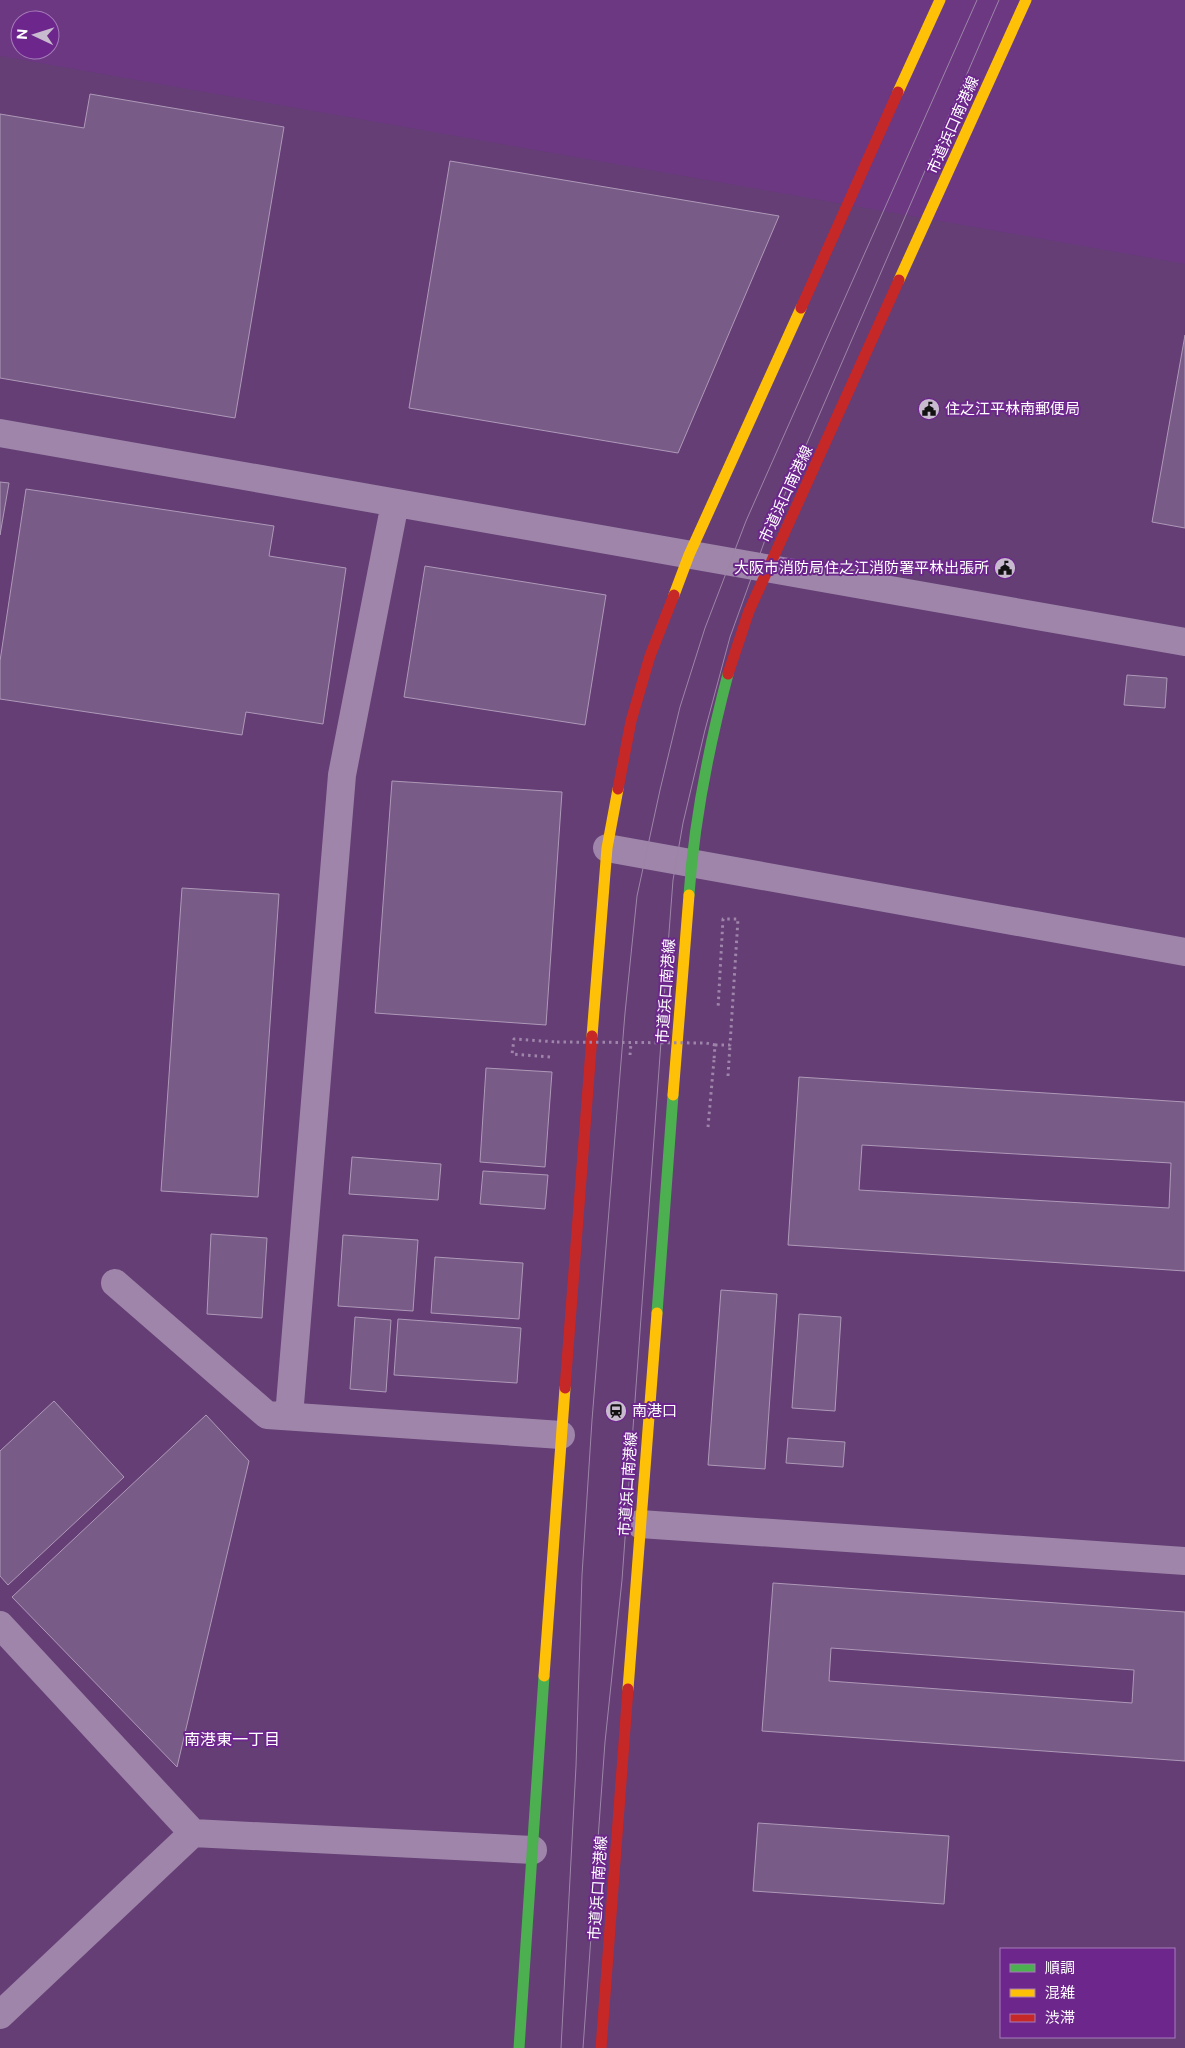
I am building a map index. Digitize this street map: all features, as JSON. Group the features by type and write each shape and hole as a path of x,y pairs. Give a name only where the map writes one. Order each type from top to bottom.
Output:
{"main road":[{"path":"519,2048 561,1435 607,848 631,721 650,656 689,555 940,0"},
{"name":"市道浜口南港線","path":"601,2048 691,865 702,786 716,713 739,636 768,568 1026,0"}],"street":[{"path":"0,433 1185,642"},
{"path":"289,1416 342,775 395,503"},
{"path":"607,848 691,865 1185,952"},
{"path":"115,1283 267,1415 561,1435"},
{"path":"640,1524 1185,1560"},
{"path":"0,1625 193,1833 533,1850"},
{"path":"0,2015 193,1833"}],"path":[{"path":"718,1010 723,919 738,919 728,1076"},
{"path":"550,1057 512,1054 514,1039 730,1044"},
{"path":"630,1055 631,1043"},
{"path":"708,1128 715,1044"}],"shaded area":[{"path":"0,0 1185,0 1185,264 23,60 60,60 60,10 10,10 10,58 0,56"}],"building":[{"path":"90,94 284,127 235,418 0,378 0,114 84,128"},
{"path":"450,161 779,216 678,453 409,408"},
{"path":"1185,335 1185,528 1152,522"},
{"path":"0,482 9,483 0,535"},
{"path":"26,489 274,526 269,556 346,568 323,724 246,712 242,735 0,699 0,661"},
{"path":"425,566 606,595 585,725 404,697"},
{"path":"1127,675 1167,678 1165,708 1124,705"},
{"path":"392,781 562,792 546,1025 375,1013"},
{"path":"182,888 279,894 258,1197 161,1191"},
{"path":"486,1068 552,1072 545,1167 480,1162"},
{"path":"799,1077 1185,1102 1185,1271 788,1245","holes":["862,1145 1171,1163 1169,1208 859,1190"]},
{"path":"352,1157 441,1164 438,1200 349,1194"},
{"path":"483,1171 548,1175 545,1209 480,1204"},
{"path":"211,1234 267,1238 262,1318 207,1314"},
{"path":"343,1235 418,1240 413,1311 338,1306"},
{"path":"435,1257 523,1263 519,1319 431,1313"},
{"path":"721,1290 777,1294 765,1469 708,1465"},
{"path":"799,1314 841,1317 835,1411 792,1408"},
{"path":"355,1317 391,1320 386,1392 350,1389"},
{"path":"398,1319 521,1328 517,1383 394,1375"},
{"path":"54,1401 124,1477 8,1585 0,1576 0,1451"},
{"path":"206,1415 249,1461 177,1767 12,1597"},
{"path":"788,1438 845,1442 843,1467 786,1463"},
{"path":"773,1583 1185,1612 1185,1761 762,1731","holes":["831,1648 1134,1670 1132,1703 829,1681"]},
{"path":"758,1823 949,1836 944,1904 753,1891"}],"tram line":[{"path":"561,2048 576,1766 582,1575 592,1420 625,1013 637,896 680,707 705,628 746,521 977,0"},
{"path":"583,2048 605,1742 622,1580 673,880 683,823 730,637 765,540 999,0"}],"traffic: fast":[{"path":"689,895 703,783 728,674"},
{"path":"657,1313 673,1095"},
{"path":"519,2048 544,1676"}],"traffic: slow":[{"path":"898,92 940,0"},
{"path":"899,280 1026,0"},
{"path":"674,595 689,555 801,308"},
{"path":"592,1036 607,848 618,789"},
{"path":"673,1095 689,895"},
{"path":"628,1689 657,1313"},
{"path":"544,1676 565,1388"}],"traffic: jam":[{"path":"801,308 898,92"},
{"path":"728,674 749,611 899,280"},
{"path":"618,789 631,721 650,656 674,595"},
{"path":"565,1388 592,1036"},
{"path":"601,2048 628,1689"}],"place":[{"name":"住之江平林南郵便局","path":"929,409"},
{"name":"大阪市消防局住之江消防署平林出張所","path":"1005,568"},
{"name":"南港口","path":"616,1411"}],"district":[{"name":"南港東一丁目","path":"232,1739"}]}
